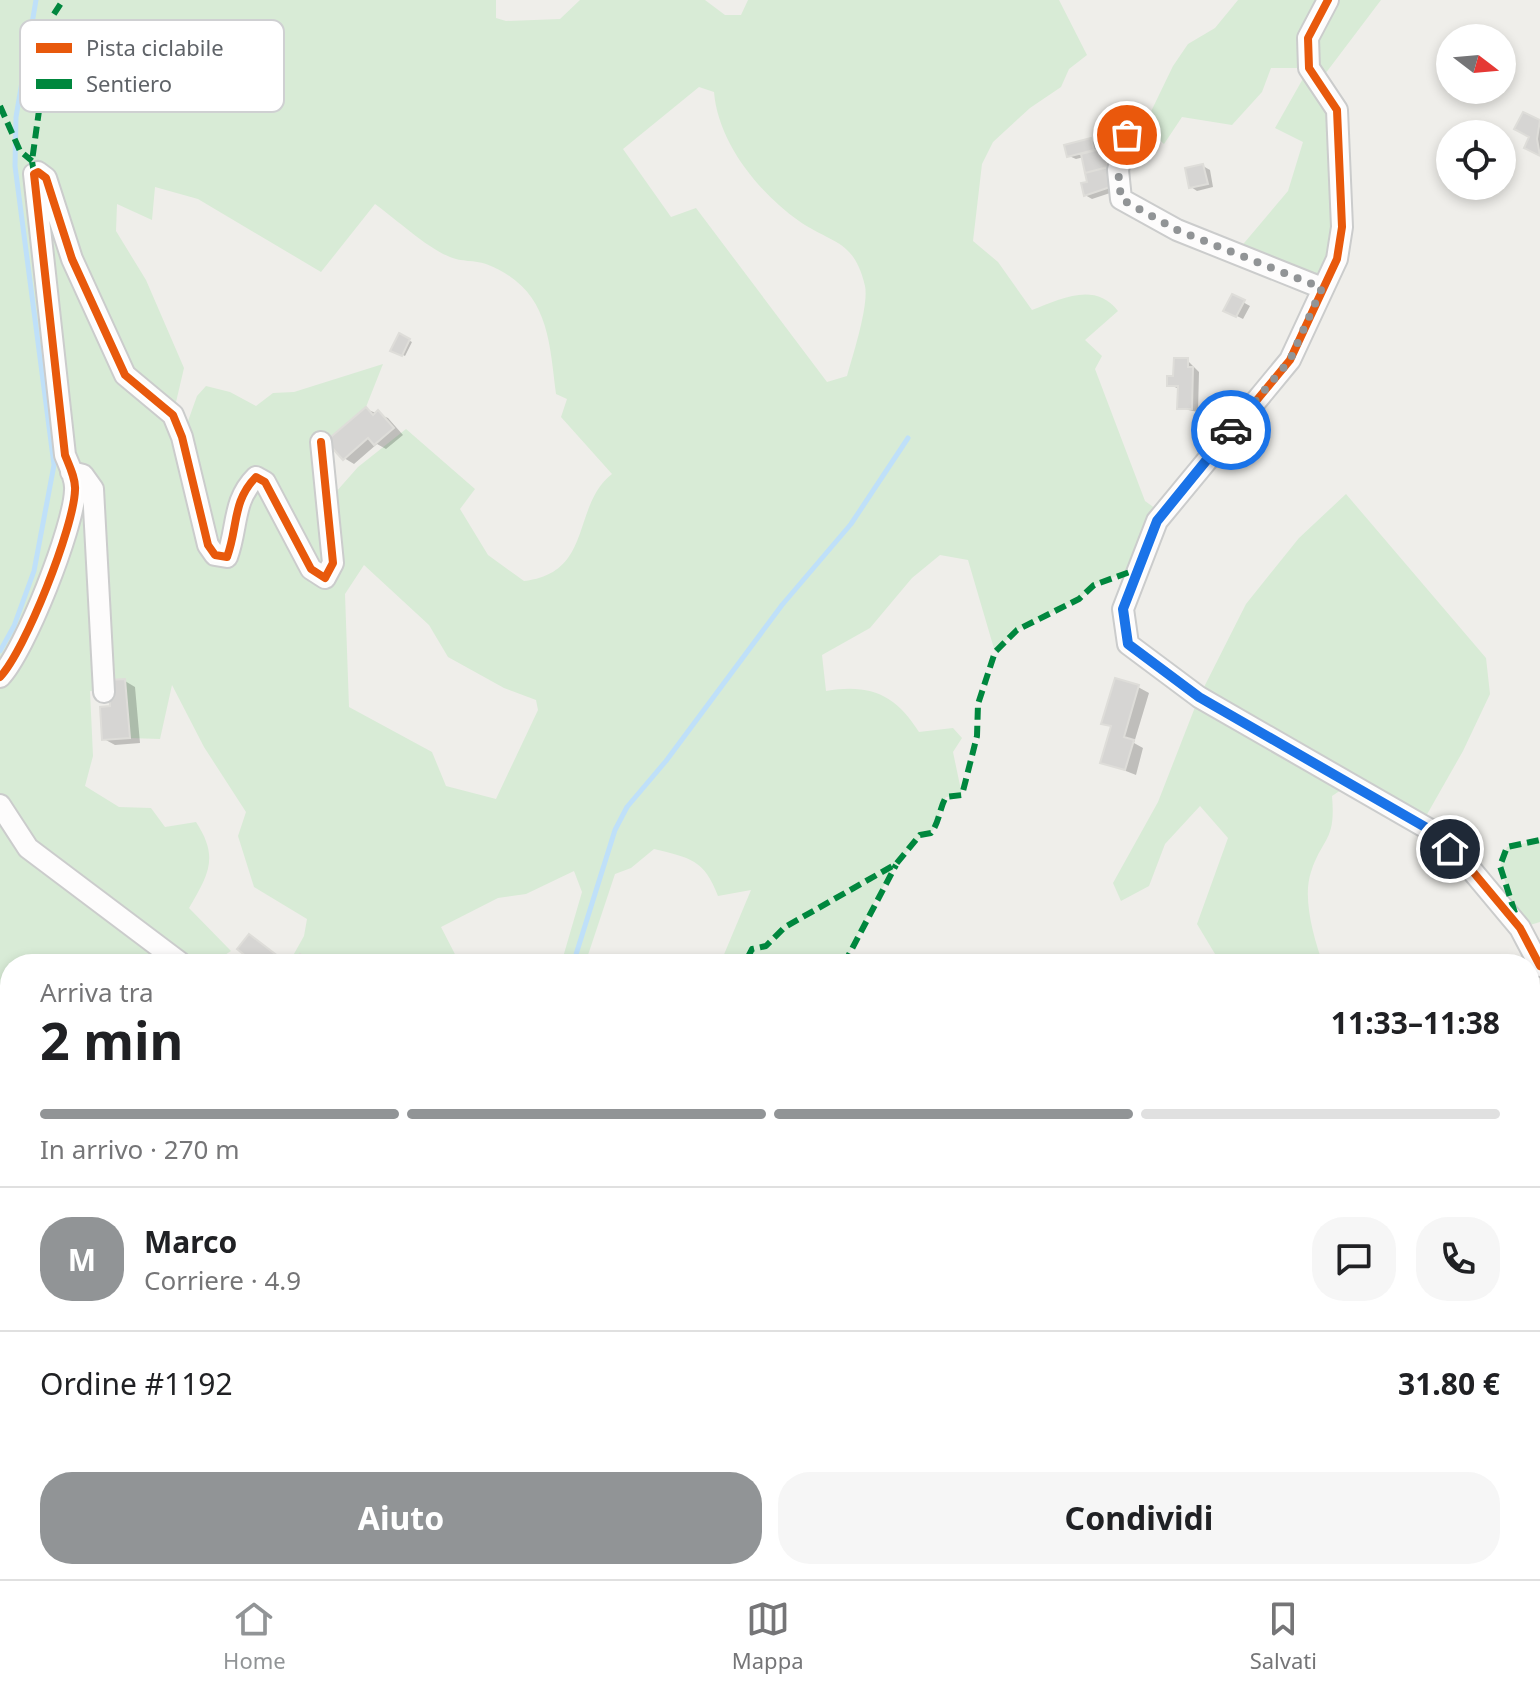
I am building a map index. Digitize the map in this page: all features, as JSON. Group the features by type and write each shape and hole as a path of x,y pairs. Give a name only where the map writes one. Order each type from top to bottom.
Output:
{"street":[{"path":"1328,0 1308,38 1309,68 1337,110 1342,227 1337,259 1290,360 1157,521 1123,609 1123,630 1128,644 1199,697 1432,831 1469,867 1520,928 1534,954"},
{"path":"1127,135 1118,170 1121,199 1177,230 1322,288"},
{"path":"0,677 15,662 28,635 64,532 75,489 65,455 34,174 38,172 46,178 72,259 125,375 173,415 182,437 208,545 215,555 227,557 233,542 236,507 256,477 265,482 311,569 325,578 333,563 321,442"},
{"path":"71,472 83,475 93,489 104,692"},
{"path":"0,805 28,848 169,954"}],"green space":[{"path":"0,0 496,0 496,18 506,21 560,19 580,0 705,0 725,15 741,15 748,0 1059,0 1087,55 1069,69 1061,87 1030,108 993,142 982,164 973,241 998,262 1032,310 1077,295 1088,295 1109,302 1118,311 1085,340 1102,356 1095,369 1145,501 1163,514 1129,571 1094,585 1079,599 1014,632 995,652 968,560 940,555 912,578 870,628 822,655 826,691 869,691 901,709 919,732 953,728 962,738 953,752 962,795 946,797 931,833 919,839 894,869 849,954 724,954 751,890 718,896 701,867 686,858 654,849 631,868 615,874 588,954 564,954 582,892 574,871 526,894 498,898 441,927 455,954 294,954 304,936 307,919 254,887 238,836 246,812 204,747 172,685 160,739 130,738 125,679 108,680 104,692 90,691 93,756 85,786 119,807 151,808 165,827 196,822 207,845 209,865 189,908 231,951 226,954 0,954","holes":["699,87 714,92 723,129 755,181 799,221 840,244 855,259 866,294 847,376 827,382 696,208 671,217 623,149","155,187 198,199 321,272 375,204 441,253 454,259 486,264 507,274 522,286 542,317 551,353 556,394 567,399 561,417 612,474 599,487 572,552 562,565 546,575 524,581 488,555 460,509 475,489 406,429 358,467 328,501 326,441 366,407 383,364 294,392 273,393 256,406 230,392 206,386 197,396 183,435 173,415 184,368 146,280 116,231 117,204 152,220","364,565 429,625 448,657 504,688 536,700 538,710 496,799 446,786 432,752 349,707 345,594"]},
{"path":"1238,0 1381,0 1319,82 1337,110 1342,227 1322,288 1234,255 1288,191 1303,142 1275,128 1309,68 1271,68 1262,92 1232,125 1182,117 1164,144 1144,126 1173,66 1188,44 1215,28"},
{"path":"1346,494 1486,658 1490,694 1463,751 1421,825 1350,784 1332,796 1330,831 1311,872 1308,894 1320,954 1215,954 1197,924 1228,838 1200,806 1165,844 1149,886 1121,901 1113,883 1158,802 1199,697 1246,604 1299,538"},
{"path":"1540,840 1540,922 1520,928 1500,866 1507,847"}],"building":[{"path":"1523,112 1540,120 1537,139 1540,156 1524,148 1529,137 1516,130"},
{"path":"1091,138 1094,150 1067,157 1064,145"},
{"path":"1104,148 1108,167 1085,173 1081,154"},
{"path":"1203,164 1208,184 1189,188 1185,168"},
{"path":"1108,167 1113,186 1084,196 1081,183 1087,182 1085,173"},
{"path":"1232,294 1245,300 1236,317 1223,311"},
{"path":"399,333 410,339 402,356 390,351"},
{"path":"1174,358 1188,358 1188,367 1193,367 1192,409 1177,409 1178,386 1167,386 1167,376 1173,376"},
{"path":"366,407 373,415 378,410 394,428 374,445 368,438 343,460 326,441"},
{"path":"1115,678 1139,685 1124,737 1134,740 1125,770 1100,763 1111,726 1101,724"},
{"path":"125,679 130,738 102,740 100,707 110,706 108,680"},
{"path":"249,934 275,954 243,954 237,949"}],"waterway":[{"path":"33,20 36,0"},
{"path":"0,651 14,626 34,571 54,465 15,166 20,94"},
{"path":"576,954 615,830 627,807 666,761 782,605 851,524 908,438"}],"marked path":[{"path":"52,20 63,0"},
{"path":"0,106 20,151 32,161"},
{"path":"34,174 32,161 39,112"},
{"path":"750,954 752,949 766,946 785,927 896,864 920,835 931,833 946,797 962,795 977,736 978,704 995,652 1017,630 1079,599 1094,585 1138,569"},
{"path":"1515,913 1500,866 1507,847 1540,840"},
{"path":"849,954 896,865"}],"cycle path":[{"path":"1328,0 1308,38 1309,68 1337,110 1342,227 1337,259 1290,360 1157,521 1123,609 1128,644 1199,697 1432,831 1469,867 1520,928 1534,954"},
{"path":"0,677 22,642 46,588 73,508 75,490 65,455 34,174 38,172 46,178 72,259 125,375 173,415 182,437 208,545 215,555 227,557 239,505 256,477 265,482 311,569 325,578 333,563 321,442"}],"way so far":[{"path":"1127,135 1118,170 1121,199 1177,230 1322,288 1290,360 1231,430"}],"route":[{"path":"1231,430 1157,521 1123,609 1123,630 1128,644 1199,697 1432,831 1450,849"}]}
